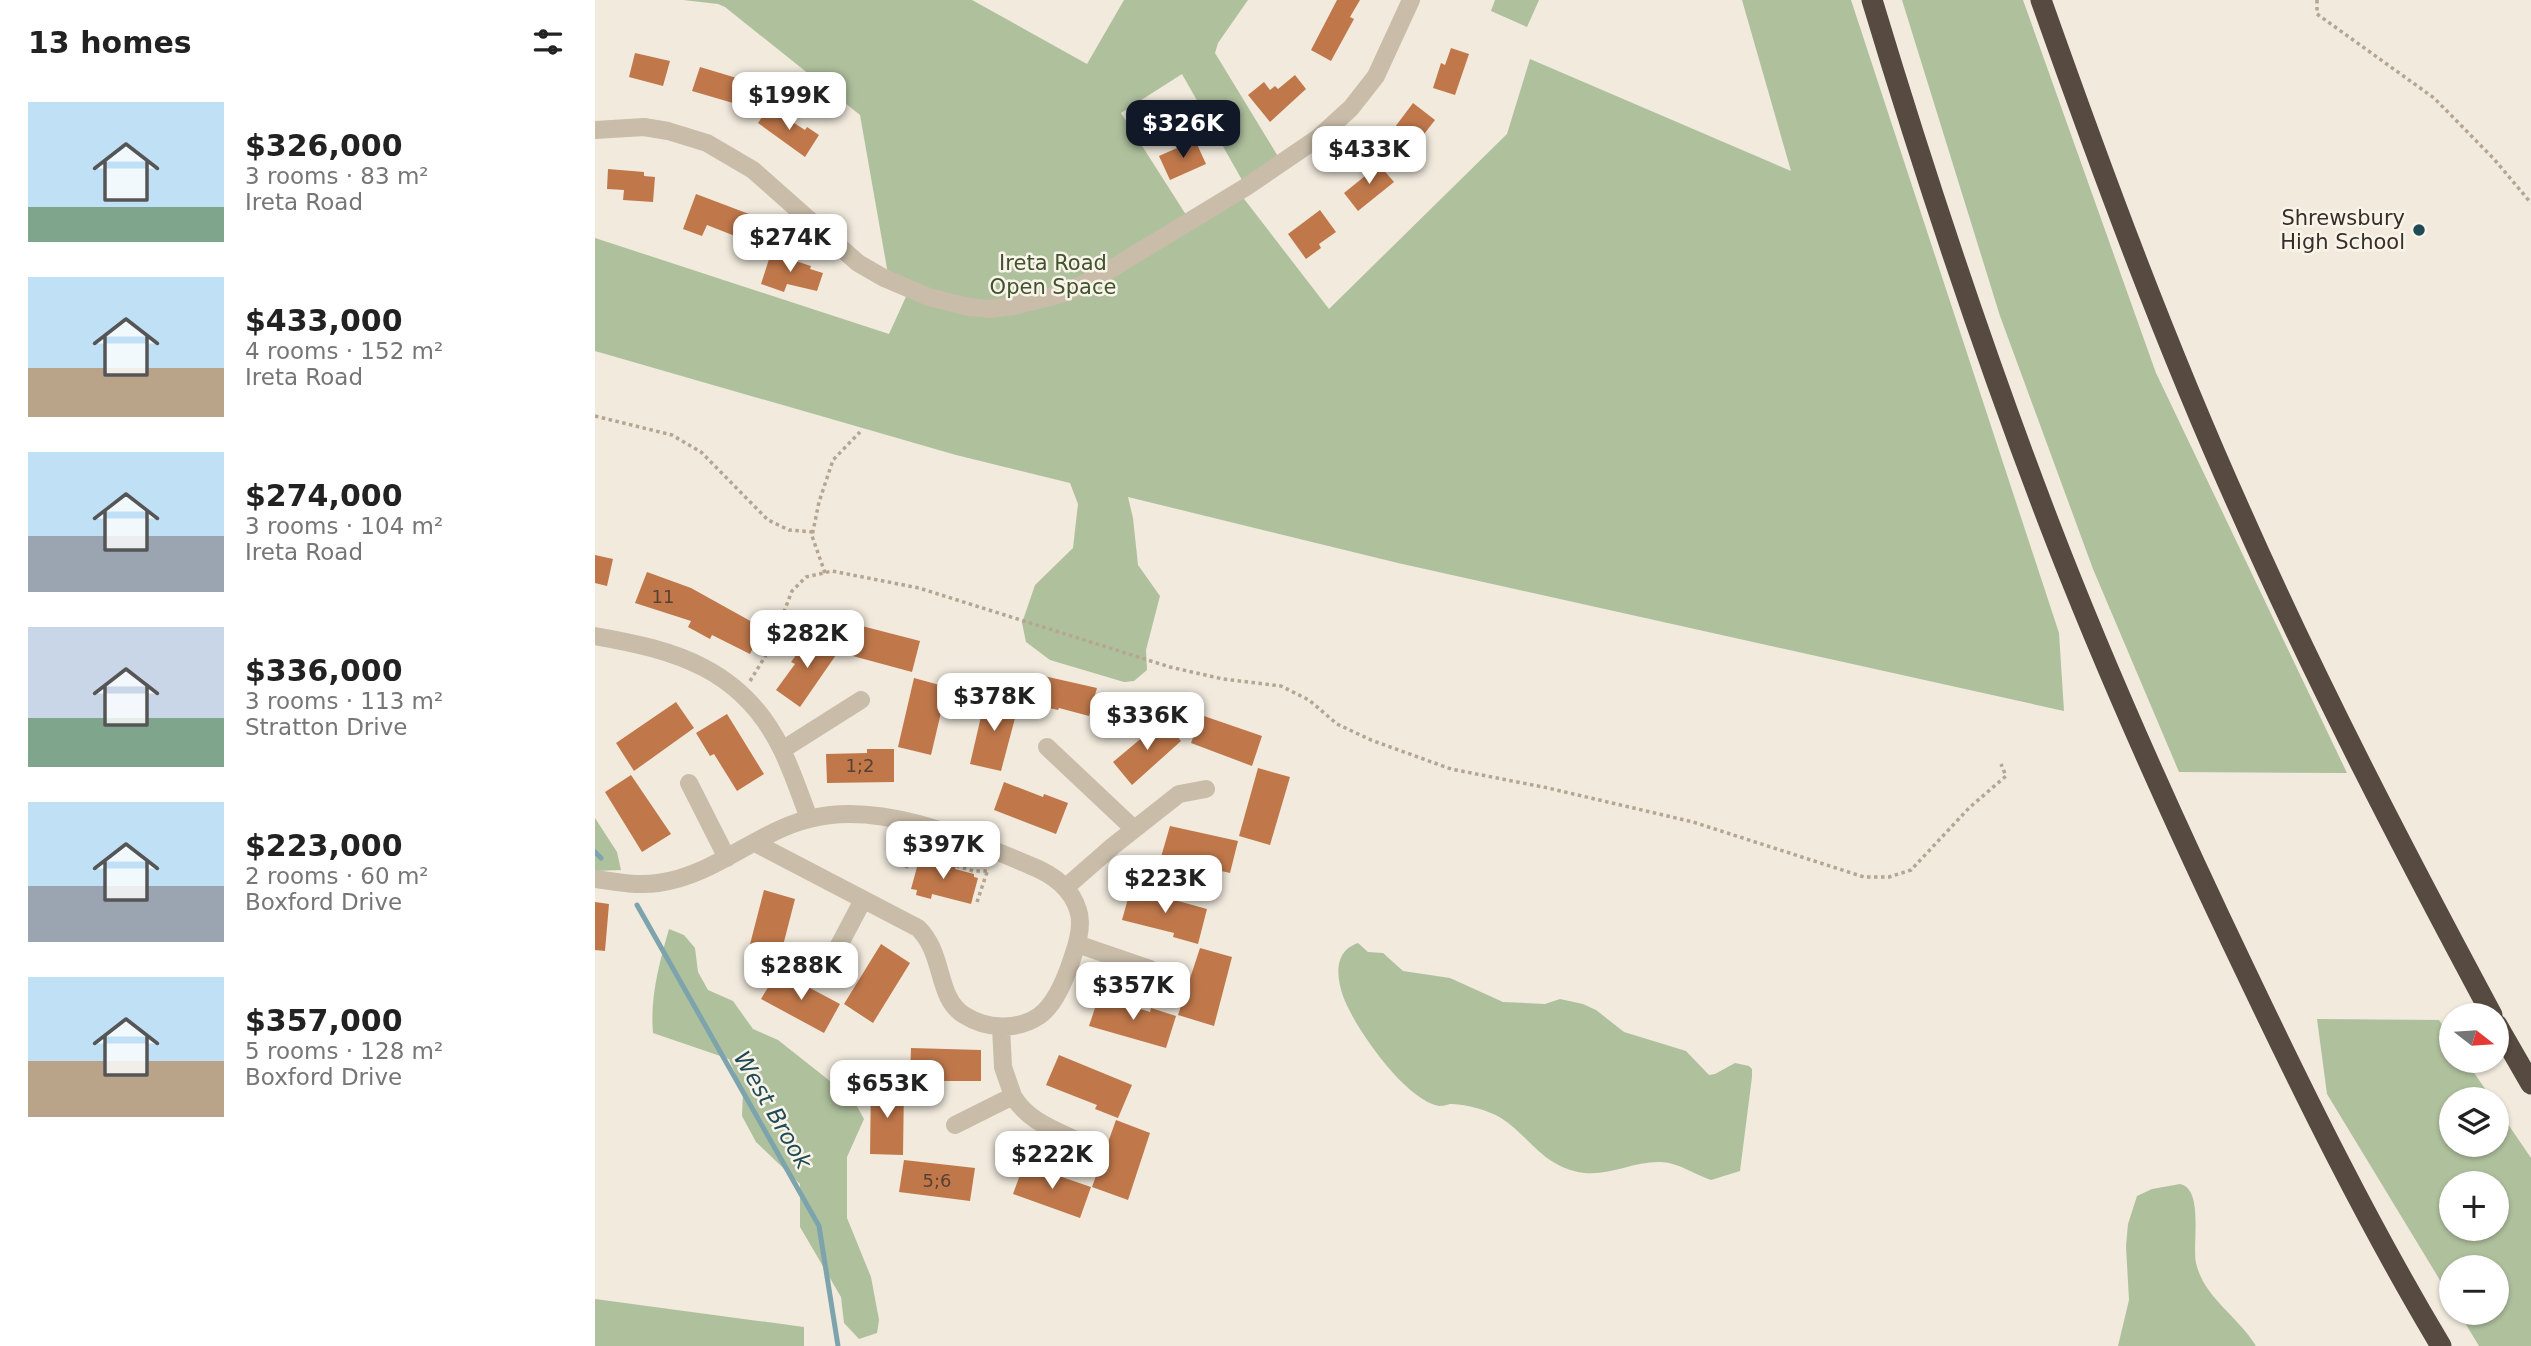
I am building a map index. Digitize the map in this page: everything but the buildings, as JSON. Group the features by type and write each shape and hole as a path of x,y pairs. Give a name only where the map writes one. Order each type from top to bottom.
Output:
{"highway":[{"path":"1872,0 1914,139 1983,344 2107,667 2172,815 2306,1096 2441,1346"},
{"path":"2041,0 2108,189 2239,509 2362,767 2486,1003"},
{"path":"2509,1046 2531,1084"}],"street":[{"path":"595,130 644,127 707,143 753,170 858,262 884,278 929,297 969,307 990,309 1014,306 1065,293 1101,275 1246,187 1318,138 1350,108 1376,76 1411,0"},
{"path":"595,636 649,646 687,659 711,670 740,693 767,724 782,750 809,818"},
{"path":"782,750 861,700"},
{"path":"1047,747 1134,829"},
{"path":"689,783 727,858"},
{"path":"1065,888 1179,794 1206,789"},
{"path":"595,879 659,883 709,868 755,843 789,826 809,818 862,816 912,822 995,850 1035,867 1065,888 1078,909 1077,944 1069,968 1048,1006 1027,1021 1001,1027 963,1014 951,1002 937,957 929,940 918,928 755,843"},
{"path":"835,953 863,900"},
{"path":"1077,944 1150,970"},
{"path":"1001,1027 1003,1067 1013,1096 1020,1107 1038,1121 1076,1140"},
{"path":"954,1125 1013,1096"}],"path":[{"path":"2317,0 2317,14 2434,98 2494,159 2531,203"},
{"path":"595,415 672,435 701,452 768,520 789,530 813,533"},
{"path":"825,573 812,536 819,502 833,460 860,432"},
{"path":"740,693 769,650 792,591 806,577 832,571 919,588 1170,667 1223,680 1281,686 1309,700 1337,724 1371,740 1451,769 1548,788 1693,822 1864,877 1889,877 1910,870 1969,808 2006,776 2001,764"},
{"path":"906,868 919,835"},
{"path":"952,846 948,863 973,871 987,871"},
{"path":"977,902 990,860"}],"green space":[{"name":"Ireta Road Open Space","path":"683,0 972,0 1087,64 1124,0 1248,0 1218,43 1215,53 1282,163 1246,187 1182,74 1121,113 1190,221 1238,191 1329,309 1507,134 1530,59 1791,171 1742,0 1851,0 2059,633 2064,711 1398,563 1128,497 1138,565 1160,596 1146,650 1147,670 1134,681 1124,682 1050,660 1026,642 1022,623 1035,585 1073,548 1078,504 1070,483 956,455 595,351 595,238 889,334 909,290 889,280 860,115 725,7"},
{"path":"1495,0 1539,0 1527,27 1491,11"},
{"path":"1902,0 2023,0 2156,373 2347,773 2179,772 2093,569 2000,316"},
{"path":"595,818 617,852 621,870 595,871"},
{"path":"669,929 684,935 695,948 698,972 708,990 733,1001 753,1029 778,1040 835,1085 849,1092 864,1119 847,1157 847,1218 871,1277 879,1320 877,1333 859,1339 844,1323 841,1297 800,1227 800,1184 756,1142 742,1116 743,1092 729,1059 653,1033 654,994"},
{"path":"1358,943 1368,952 1383,953 1403,971 1450,978 1503,1002 1545,1004 1560,999 1583,1004 1596,1010 1624,1032 1686,1051 1709,1075 1735,1063 1749,1066 1752,1069 1752,1077 1740,1171 1711,1180 1668,1163 1650,1162 1599,1173 1578,1172 1554,1163 1496,1115 1469,1106 1439,1106 1426,1101 1411,1091 1382,1060 1358,1025 1343,996 1339,965 1345,952"},
{"path":"2317,1019 2439,1020 2439,1073 2474,1073 2484,1087 2439,1087 2439,1157 2509,1157 2509,1126 2531,1158 2531,1346 2479,1346 2466,1325 2509,1325 2509,1255 2439,1255 2439,1279 2327,1094"},
{"path":"2180,1184 2187,1188 2195,1206 2195,1254 2200,1275 2206,1287 2256,1346 2118,1346 2129,1300 2126,1246 2128,1224 2137,1196 2152,1189"},
{"path":"595,1299 804,1327 804,1346 595,1346"}],"waterway":[{"name":"West Brook","path":"595,852 601,858"},
{"name":"West Brook","path":"637,905 819,1226 838,1346"}],"place":[{"name":"Shrewsbury High School","path":"2419,230"}]}
